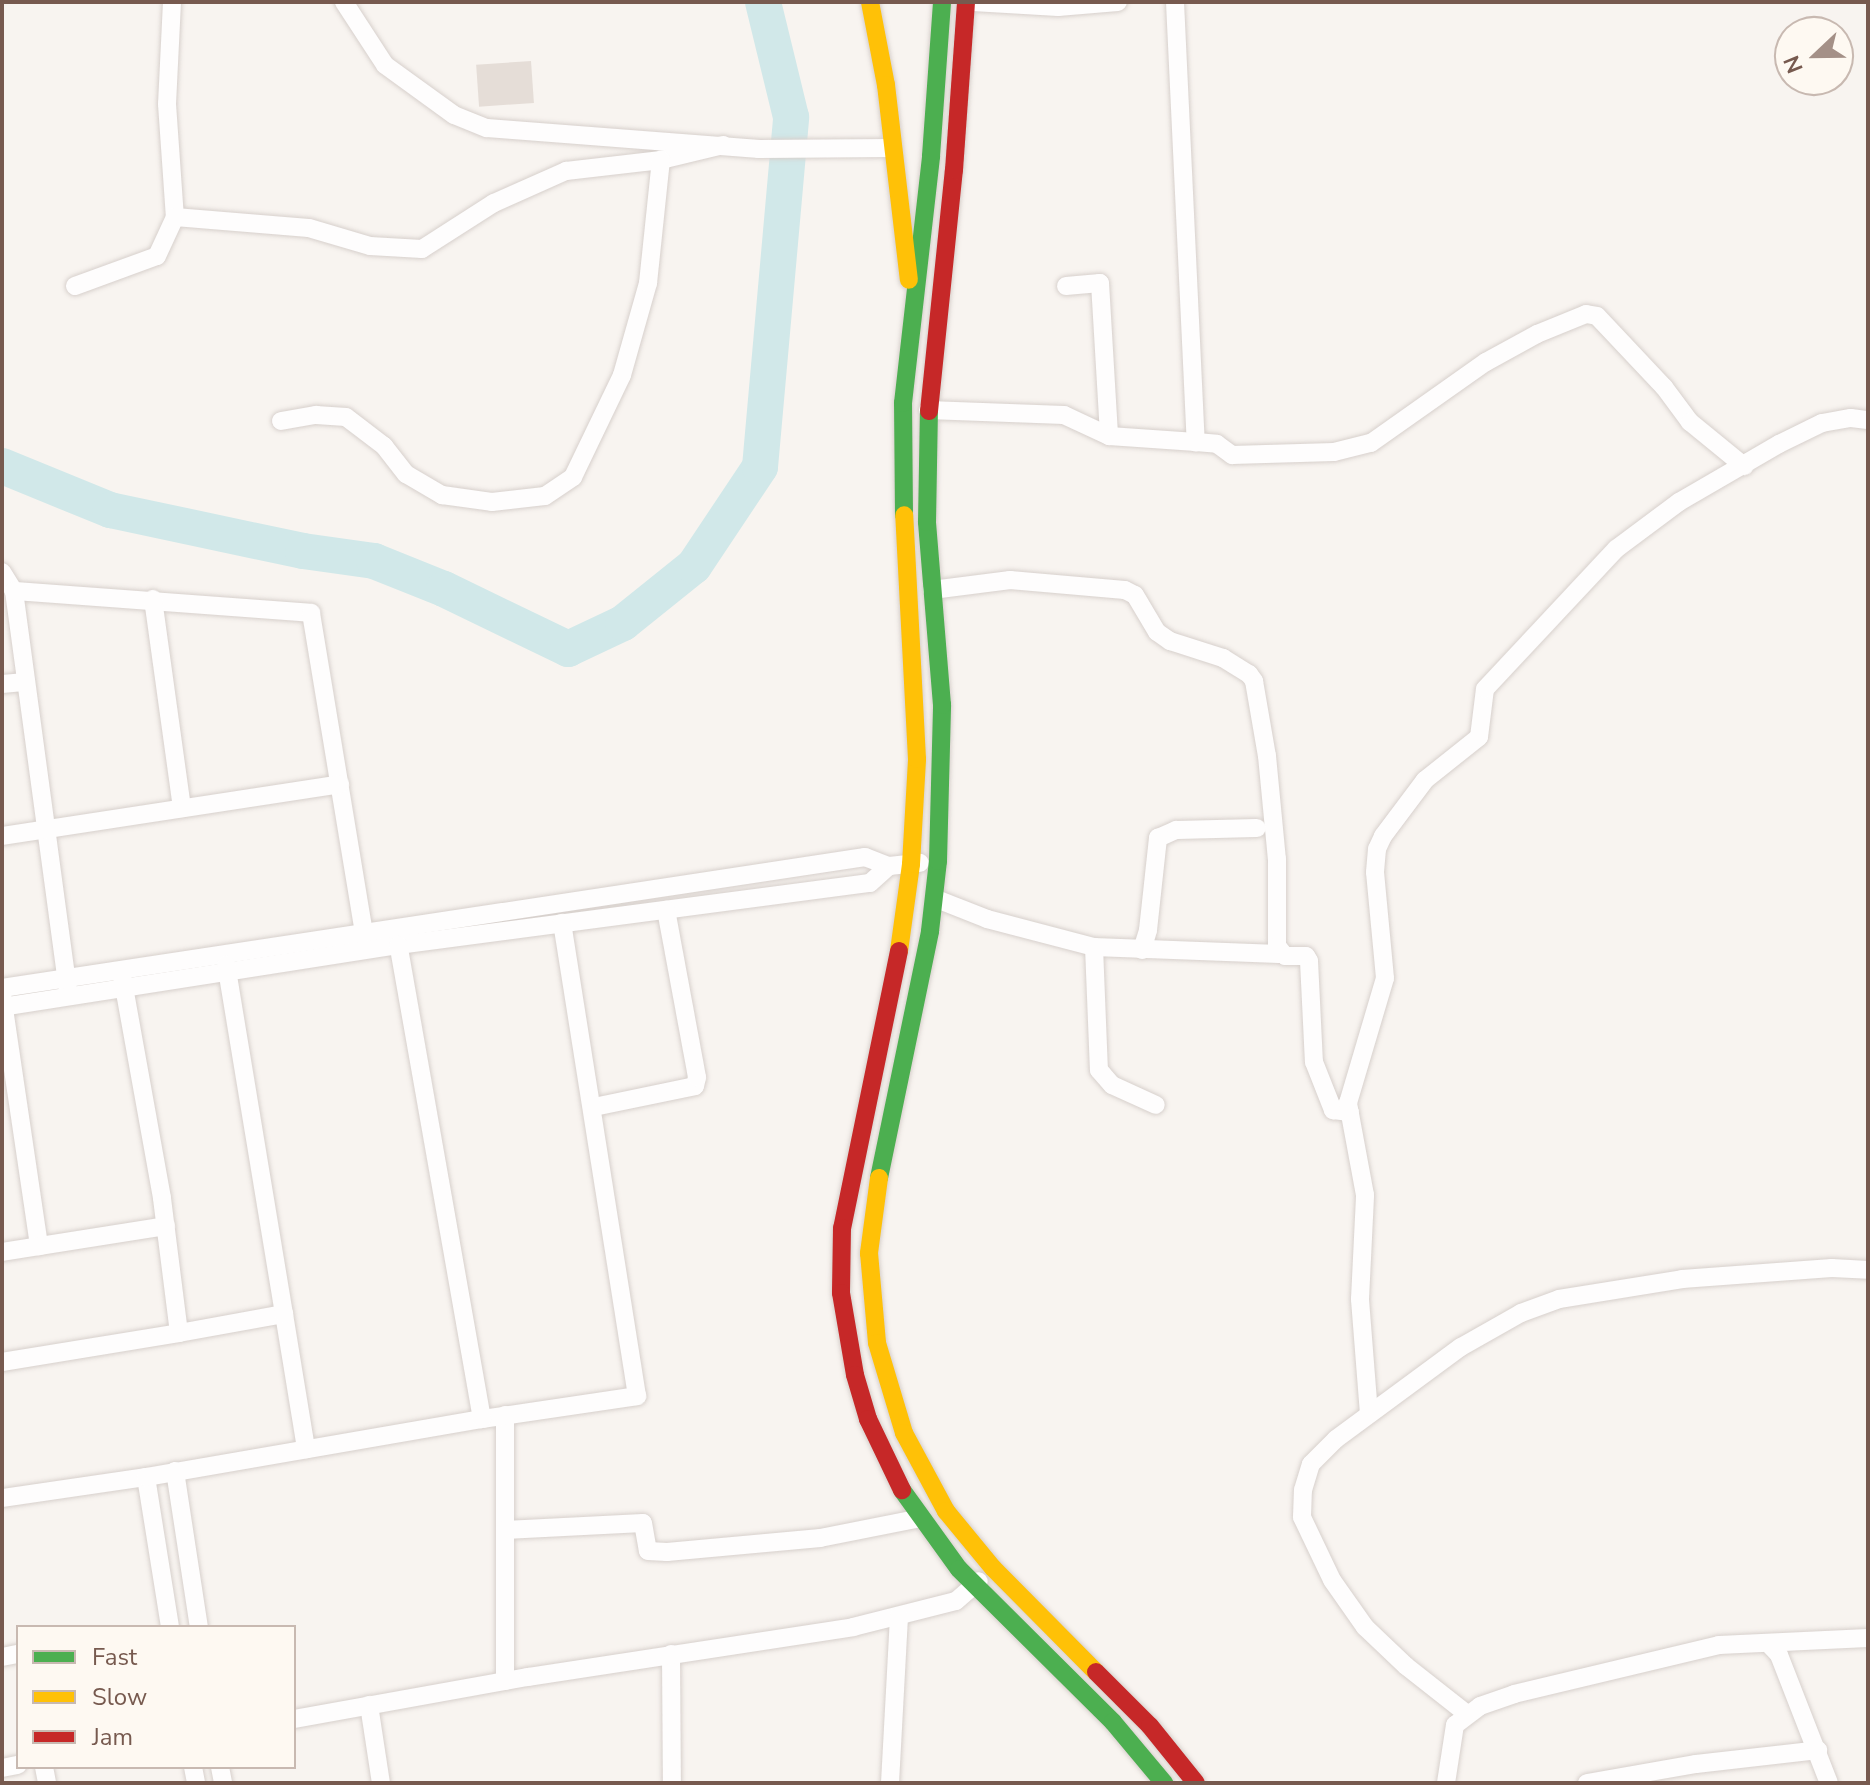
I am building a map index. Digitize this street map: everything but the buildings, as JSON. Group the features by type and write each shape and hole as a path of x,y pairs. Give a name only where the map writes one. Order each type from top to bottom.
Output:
{"main road":[{"path":"870,2 886,85 913,313 937,333"},
{"path":"942,2 932,142 902,440 905,568 913,646 917,745 911,864 894,985 848,1193 840,1264 845,1322 868,1419 888,1467 921,1518 974,1585 1113,1722 1164,1783"},
{"path":"966,2 962,84 928,410 927,507 942,705 938,861 906,1055 872,1209 871,1299 877,1343 904,1433 946,1511 993,1568 1150,1726 1196,1783"}],"street":[{"path":"75,286 157,256 175,217 167,104 172,2"},
{"path":"344,2 385,65 454,115 487,128 759,149 892,148"},
{"path":"973,2 1058,7 1118,2"},
{"path":"1175,2 1196,442"},
{"path":"175,217 309,228 370,246 422,249 494,203 566,171 661,160 723,145"},
{"path":"281,421 316,415 346,417 384,446 406,474 442,495 492,502 545,496 573,477 622,375 648,283 661,160"},
{"path":"1066,286 1100,283 1109,436"},
{"path":"928,410 1064,415 1109,436 1217,444 1232,455 1334,452 1371,443 1486,362 1537,334 1586,314 1597,316 1664,387 1690,422 1744,466"},
{"path":"1369,1414 1360,1299 1365,1195 1348,1103 1385,978 1375,872 1377,849 1383,836 1425,780 1479,737 1485,689 1616,549 1679,502 1822,423 1851,418 1868,420"},
{"path":"2,572 14,591 68,988"},
{"path":"932,590 1010,580 1125,590 1135,595 1157,632 1170,641 1223,658 1249,674 1254,681 1267,756 1280,886 1279,954"},
{"path":"14,591 311,613 366,942"},
{"path":"153,599 182,808"},
{"path":"2,684 26,682"},
{"path":"2,836 340,784"},
{"path":"1142,950 1148,930 1158,838 1176,830 1257,828"},
{"path":"39,1246 2,998 226,965 865,857 889,866 938,861"},
{"path":"366,942 398,945 870,883 889,866"},
{"path":"934,898 998,922 1094,947 1306,956 1309,961 1314,1062 1333,1110 1350,1112"},
{"path":"594,1107 695,1086 697,1077 666,910"},
{"path":"2,1498 637,1396 594,1107 562,923"},
{"path":"398,945 482,1419"},
{"path":"1094,947 1099,1070 1112,1085 1156,1105"},
{"path":"226,965 306,1449"},
{"path":"122,979 166,1226 179,1333"},
{"path":"2,1252 166,1226"},
{"path":"1467,1714 1406,1666 1365,1627 1332,1580 1302,1517 1303,1490 1311,1464 1369,1414 1461,1347 1521,1313 1559,1299 1682,1279 1832,1268 1868,1270"},
{"path":"2,1362 284,1314"},
{"path":"505,1415 505,1681"},
{"path":"175,1471 193,1625"},
{"path":"146,1477 170,1625"},
{"path":"505,1530 643,1523 648,1551 667,1552 820,1538 921,1518"},
{"path":"296,1719 505,1681 853,1627 956,1601 993,1568"},
{"path":"890,1783 899,1616"},
{"path":"1446,1783 1455,1725 1467,1714 1514,1694 1704,1648 1868,1638"},
{"path":"1768,1643 1779,1655 1829,1783"},
{"path":"671,1654 672,1783"},
{"path":"369,1705 381,1783"},
{"path":"1587,1783 1696,1764 1818,1750"}],"waterway":[{"path":"2,466 110,510 303,551 374,561 444,589 568,649 623,623 694,566 760,467 791,117 763,2"}],"traffic: fast":[{"path":"904,515 903,403 931,156 942,2"},
{"path":"879,1178 930,931 938,861 942,705 927,522 929,411"},
{"path":"902,1490 959,1569 1113,1722 1164,1783"}],"traffic: slow":[{"path":"870,2 886,85 909,280"},
{"path":"899,951 911,864 917,759 904,515"},
{"path":"879,1178 869,1253 877,1343 904,1433 946,1511 993,1568 1096,1672"}],"traffic: jam":[{"path":"929,411 954,170 966,2"},
{"path":"899,951 842,1228 841,1293 855,1375 868,1419 902,1490"},
{"path":"1096,1672 1150,1726 1196,1783"}]}
